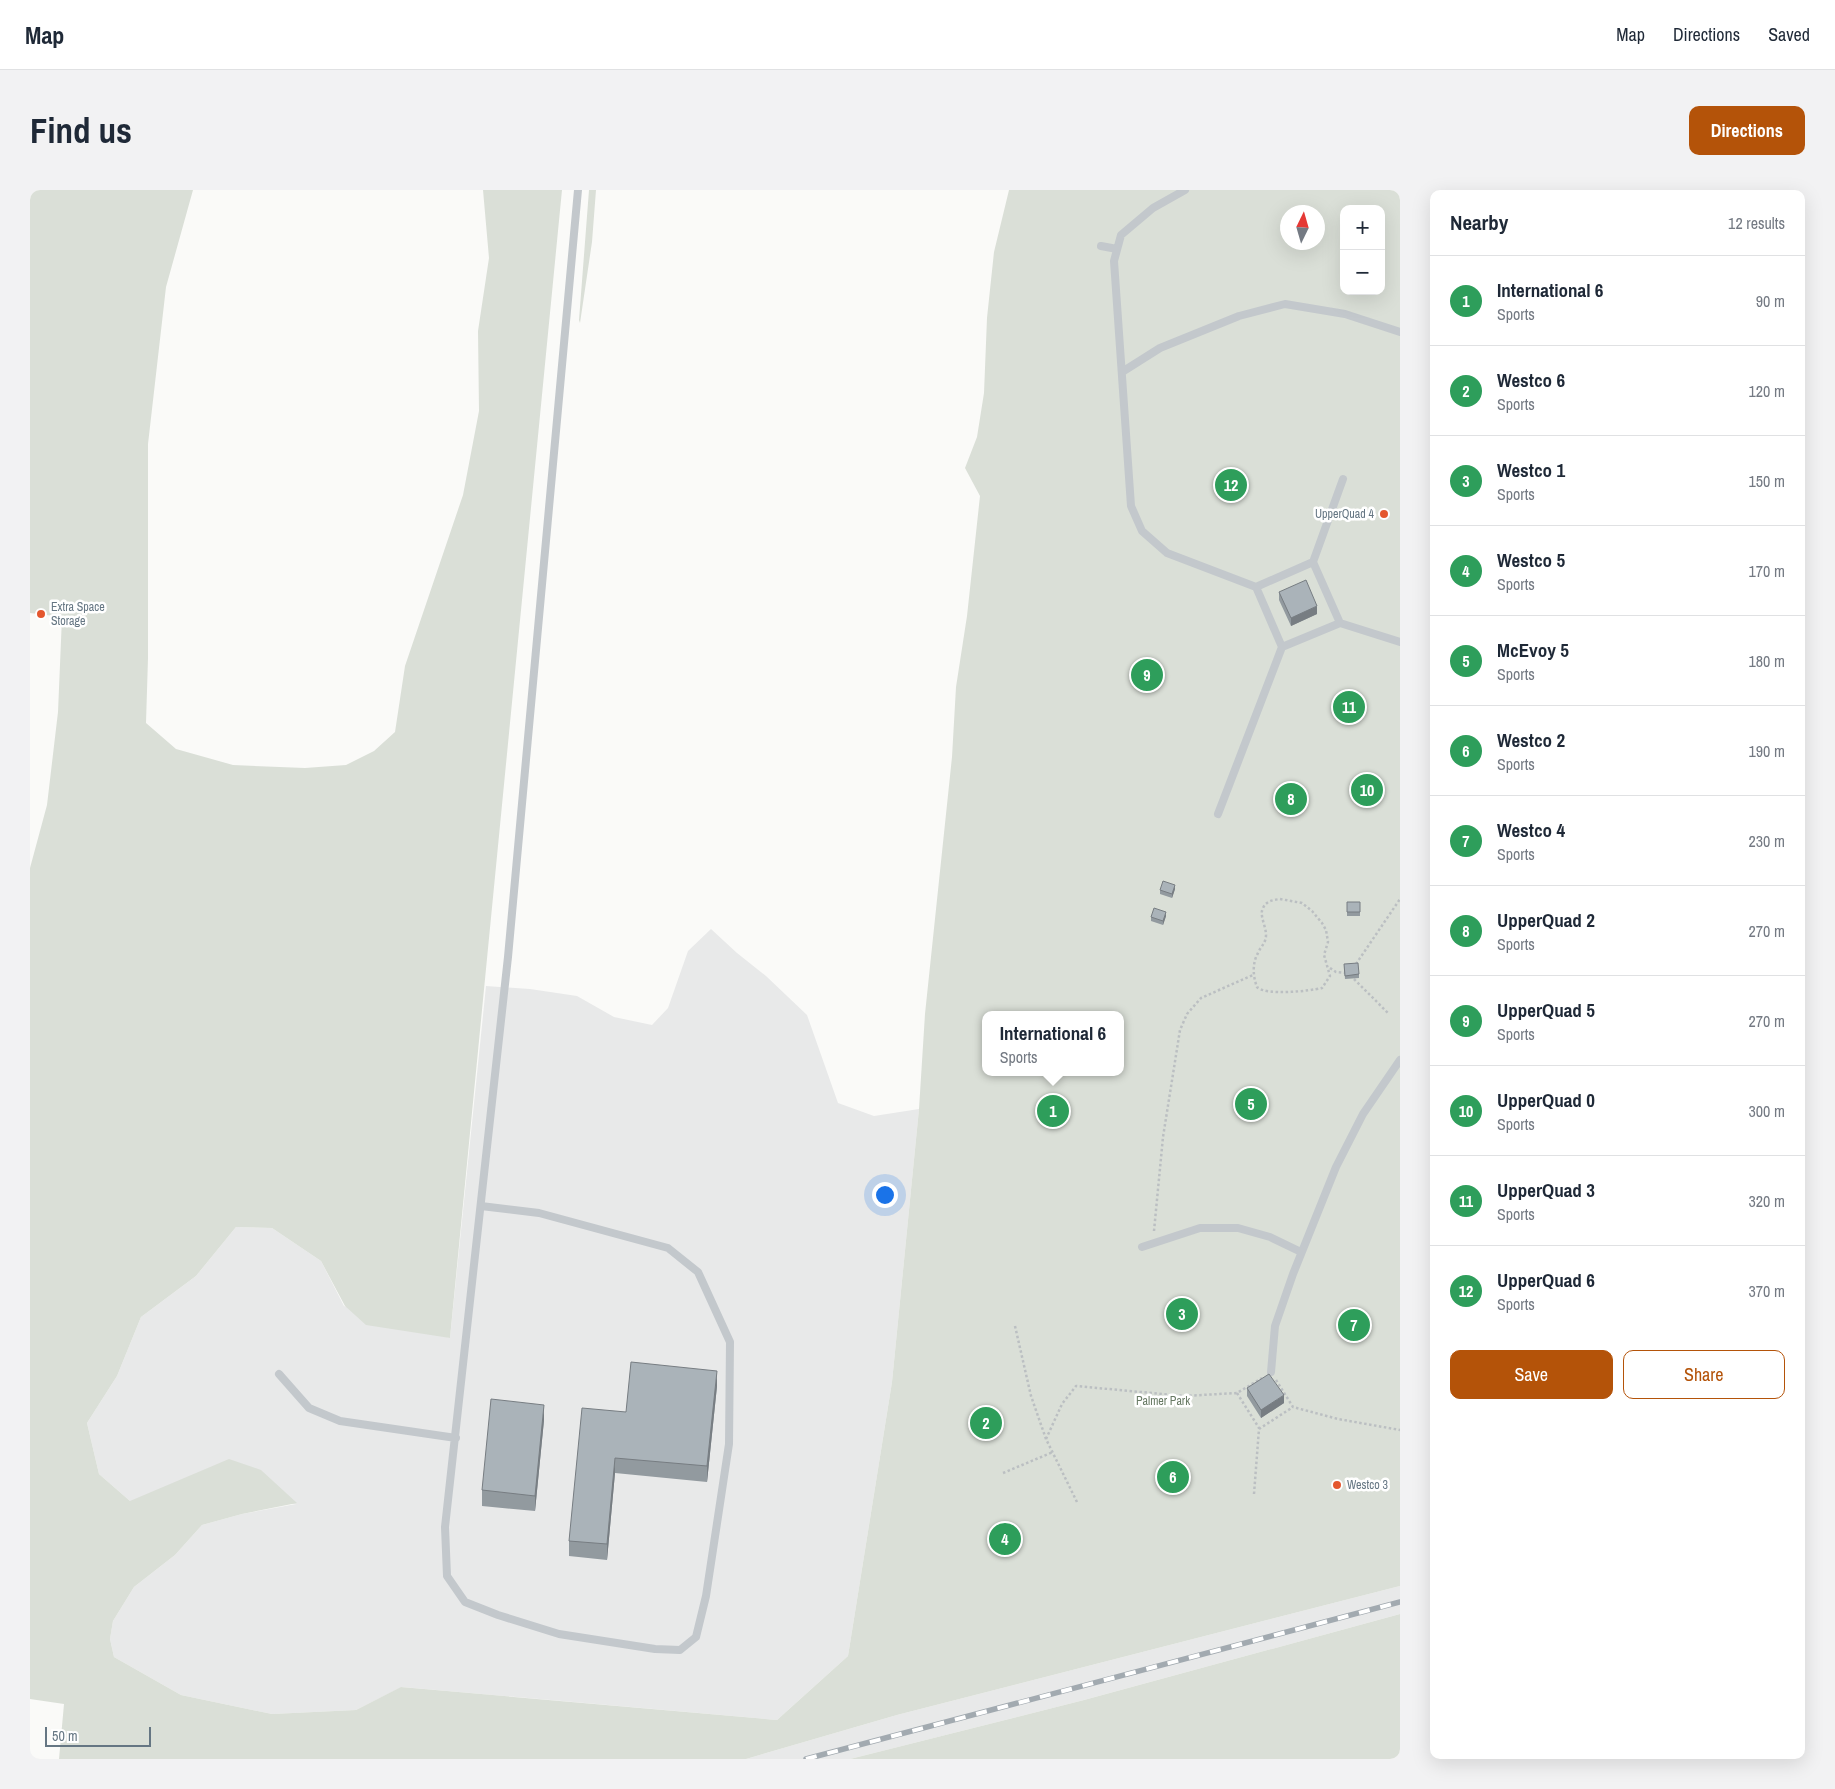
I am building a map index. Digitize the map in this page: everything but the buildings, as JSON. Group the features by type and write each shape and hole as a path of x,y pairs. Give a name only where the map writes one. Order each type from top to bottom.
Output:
{"lane":[{"path":"481,1206 539,1213 668,1248 698,1272 730,1342 729,1444 706,1596 696,1637 680,1650 655,1649 559,1634 498,1615 465,1602 447,1576 445,1528 508,957 578,190"},
{"path":"1184,190 1153,208 1121,235 1114,261 1132,506 1142,531 1167,552 1256,587 1282,647 1218,814"},
{"path":"1101,246 1117,249"},
{"path":"1122,372 1160,348 1239,316 1285,304 1346,314 1400,332"},
{"path":"1340,622 1313,562 1343,479"},
{"path":"1256,587 1313,562"},
{"path":"1282,647 1340,622 1400,642"},
{"path":"1271,1372 1275,1326 1301,1252 1336,1167 1376,1093 1400,1060"},
{"path":"1142,1247 1200,1228 1238,1228 1270,1236 1301,1252"},
{"path":"279,1374 309,1408 340,1421 456,1438"}],"path":[{"path":"1330,976 1329,967 1324,955 1328,942 1326,930 1312,911 1302,903 1280,899 1270,901 1264,905 1261,912 1266,934 1265,943 1257,954 1253,975 1257,987 1267,992 1314,990 1322,988 1330,976 1336,972"},
{"path":"1354,968 1400,899"},
{"path":"1329,967 1336,972 1344,973"},
{"path":"1153,1243 1163,1136 1180,1030 1187,1014 1201,998 1253,975"},
{"path":"1354,979 1388,1013"},
{"path":"1015,1326 1031,1396 1046,1439 1078,1504"},
{"path":"1046,1439 1062,1404 1076,1386 1184,1396 1237,1393 1271,1372 1293,1407 1338,1419 1400,1430"},
{"path":"1237,1393 1259,1428 1254,1494"},
{"path":"1259,1428 1293,1407"},
{"path":"1003,1473 1053,1452"}],"shaded area":[{"path":"711,929 766,976 807,1015 838,1103 874,1116 919,1109 892,1382 848,1656 777,1720 402,1687 356,1710 272,1714 181,1695 114,1657 110,1639 113,1621 134,1587 175,1555 202,1525 242,1514 296,1504 130,1501 99,1474 87,1423 117,1376 141,1317 196,1276 236,1227 272,1228 321,1261 344,1306 450,1338 486,986 530,989 577,996 614,1017 652,1025 668,1008 688,951"},
{"path":"1400,1586 1400,1614 1084,1700 850,1759 746,1759 897,1715"}],"green space":[{"name":"Palmer Park","path":"30,190 193,190 166,287 148,444 148,658 146,723 176,749 233,765 305,768 346,765 374,751 395,732 405,666 463,495 479,411 478,331 489,258 483,190 562,190 450,1338 366,1325 345,1306 321,1261 272,1228 236,1227 196,1276 141,1317 117,1376 87,1423 99,1474 130,1501 229,1459 261,1470 297,1503 242,1514 202,1525 175,1555 134,1587 113,1621 110,1639 114,1657 181,1695 272,1714 356,1710 401,1687 777,1720 848,1656 892,1382 919,1109 925,1014 952,757 956,687 967,616 980,496 965,468 977,437 984,393 987,318 994,252 1009,190 1400,190 1400,1586 897,1715 746,1759 59,1759 64,1704 30,1699 30,868 47,805 58,712 62,617 30,613"},
{"path":"589,190 596,190 592,242 580,323 579,320"},
{"path":"1400,1614 1400,1759 850,1759 1084,1700"}],"railway":[{"path":"806,1759 1400,1602"}],"place":[{"name":"UpperQuad 6","path":"1231,485"},
{"name":"UpperQuad 4","path":"1384,514"},
{"name":"Extra Space Storage","path":"41,614"},
{"name":"UpperQuad 5","path":"1147,675"},
{"name":"UpperQuad 3","path":"1349,707"},
{"name":"UpperQuad 0","path":"1367,790"},
{"name":"UpperQuad 2","path":"1291,799"},
{"name":"McEvoy 5","path":"1251,1104"},
{"name":"International 6","path":"1053,1111"},
{"name":"Westco 1","path":"1182,1314"},
{"name":"Westco 4","path":"1354,1325"},
{"name":"Westco 6","path":"986,1423"},
{"name":"Westco 2","path":"1173,1477"},
{"name":"Westco 3","path":"1337,1485"},
{"name":"Westco 5","path":"1005,1539"}]}
